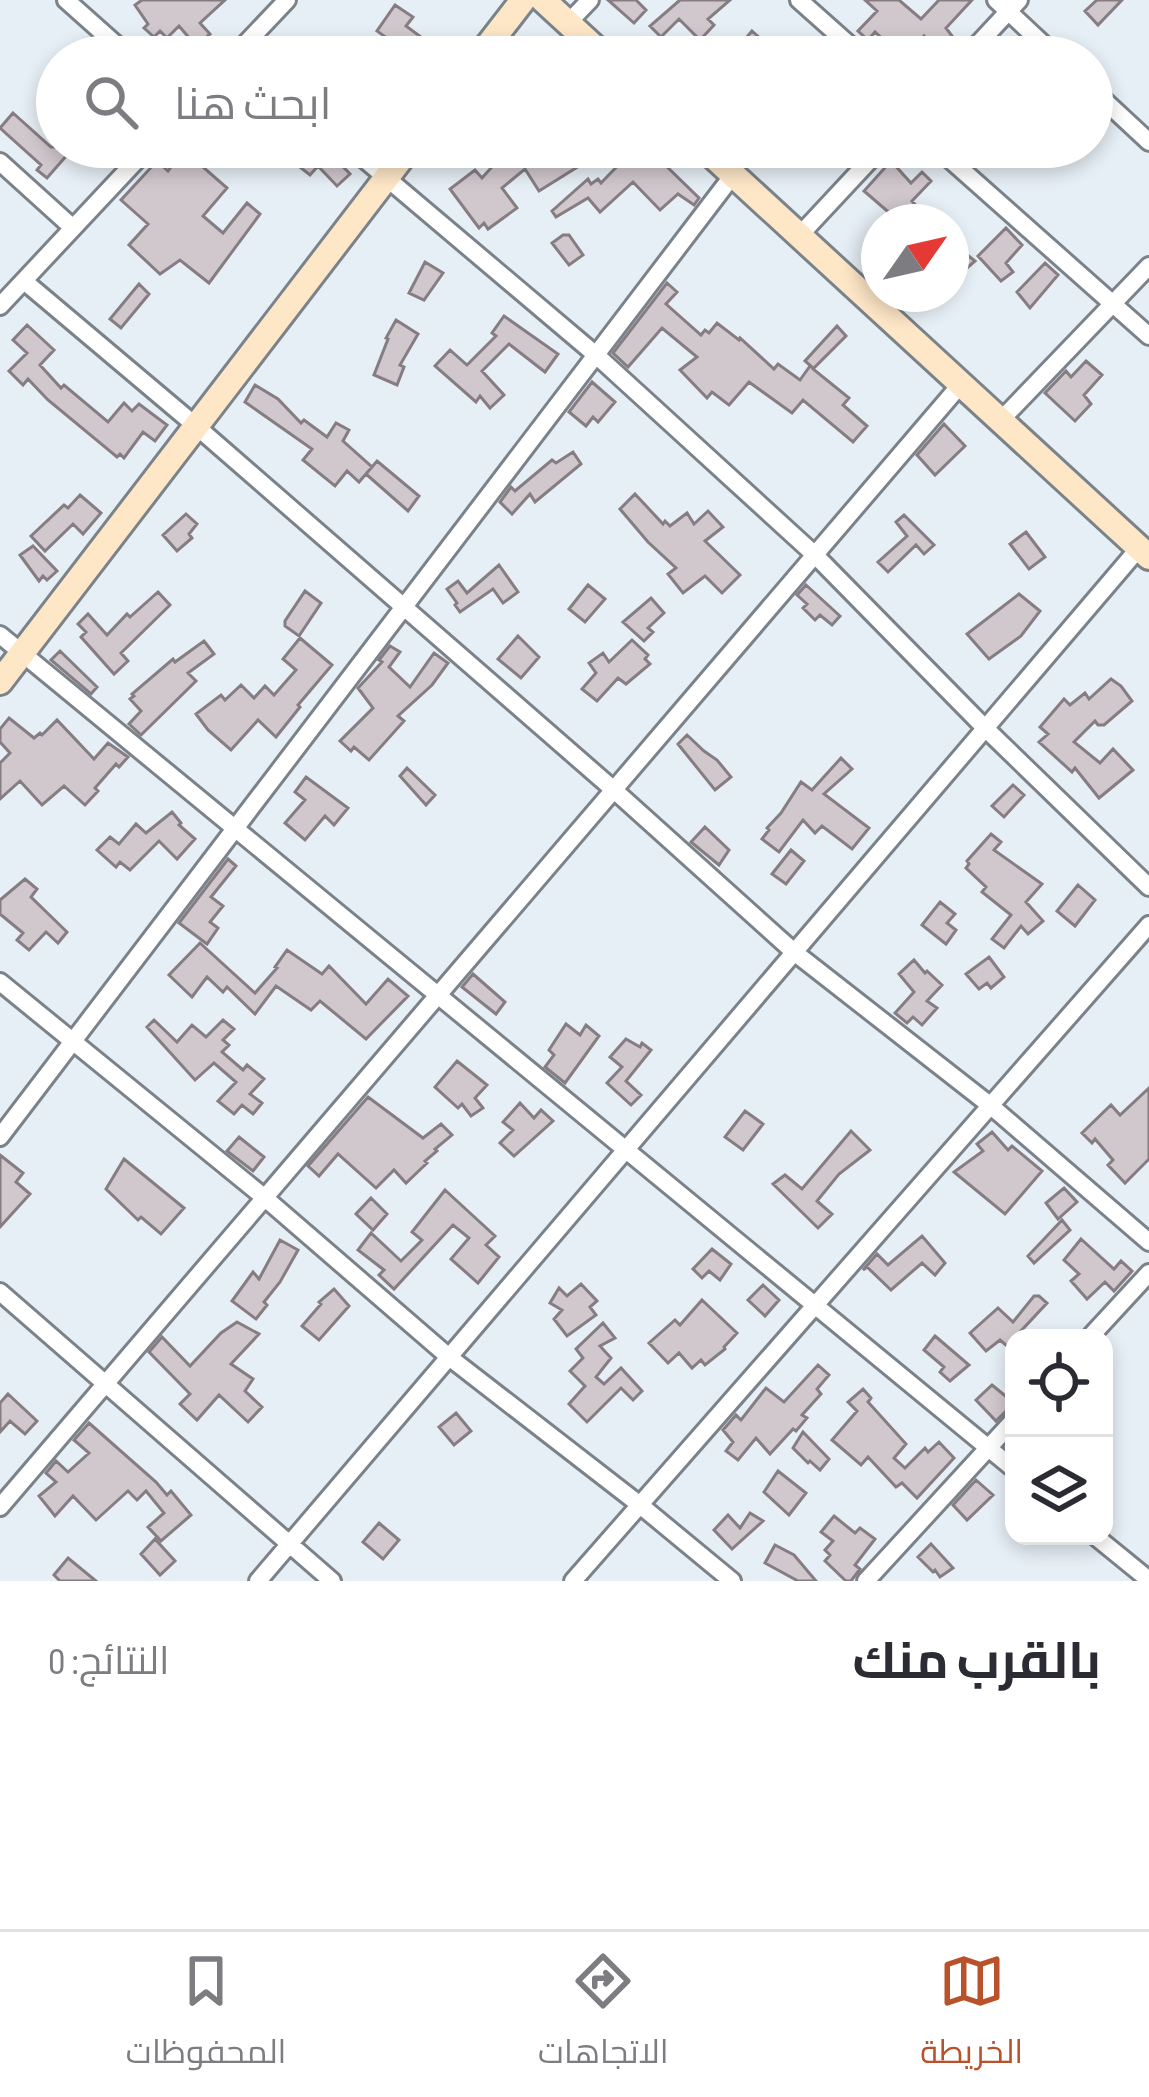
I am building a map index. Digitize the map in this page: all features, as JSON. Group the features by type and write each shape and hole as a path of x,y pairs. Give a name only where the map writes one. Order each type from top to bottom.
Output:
{"main road":[{"path":"495,36 523,0"},
{"path":"543,0 582,36"},
{"path":"0,682 394,168"},
{"path":"726,168 1144,552"}],"street":[{"path":"66,0 106,36"},
{"path":"255,36 286,0"},
{"path":"568,23 590,0"},
{"path":"799,0 839,36"},
{"path":"983,36 1008,4 1038,36"},
{"path":"1113,109 1149,142"},
{"path":"0,162 73,228"},
{"path":"0,306 129,168"},
{"path":"375,168 596,355 815,555 1149,887"},
{"path":"800,236 863,168"},
{"path":"960,168 1149,336"},
{"path":"0,1137 733,175"},
{"path":"1000,421 1149,266"},
{"path":"23,281 196,426 794,952 991,1106 1149,1243"},
{"path":"0,1507 961,385"},
{"path":"258,1581 985,728 1144,552"},
{"path":"0,634 1005,1462"},
{"path":"573,1581 1149,926"},
{"path":"0,982 265,1198 449,1357 732,1581"},
{"path":"1097,1329 1149,1273"},
{"path":"0,1292 332,1581"},
{"path":"866,1581 1005,1430"},
{"path":"1106,1545 1149,1580"}],"building":[{"path":"142,0 225,0 200,23 208,36 188,36 179,26 169,36 160,31 153,36 144,28 148,24 135,5"},
{"path":"608,0 636,0 646,10 634,23"},
{"path":"680,0 730,0 708,19 714,25 704,36 696,36 679,19 662,36 650,26"},
{"path":"865,0 899,0 921,19 939,0 972,0 946,28 952,36 879,36 875,32 864,36 858,31 877,11"},
{"path":"1097,0 1122,0 1098,25 1085,11"},
{"path":"395,5 413,17 406,26 420,36 384,36 377,31"},
{"path":"13,113 36,134 36,160 0,128"},
{"path":"39,168 56,168 47,178"},
{"path":"151,168 204,168 227,188 203,216 223,233 247,203 260,214 209,283 180,260 160,274 129,245 148,224 121,200"},
{"path":"320,168 344,168 350,174 337,186"},
{"path":"491,168 576,168 539,191 525,169 502,188 517,208 488,229 484,223 479,228 450,189 475,170 482,178"},
{"path":"616,168 668,168 699,198 694,205 678,194 660,210 633,182 600,212 588,198 556,217 552,211 588,179 591,184 598,179 601,183"},
{"path":"885,168 897,168 911,183 922,172 931,181 912,201 915,204 879,204 864,191"},
{"path":"1006,228 1022,245 1006,263 1013,272 1001,281 978,256"},
{"path":"569,235 583,255 569,265 552,243"},
{"path":"425,262 443,273 424,300 409,293"},
{"path":"1045,263 1058,275 1030,308 1017,292"},
{"path":"667,283 677,292 666,304 701,335 717,323 774,369 778,364 800,380 813,368 805,361 837,326 846,336 813,369 849,398 843,405 867,426 853,442 803,400 792,413 749,382 729,405 712,392 707,398 680,370 697,357 662,328 628,367 613,353"},
{"path":"139,284 149,294 121,328 110,319"},
{"path":"504,316 558,354 545,372 509,344 482,371 504,395 490,408 480,396 476,402 435,366 450,350 467,365 496,336 492,333"},
{"path":"396,320 418,334 400,365 404,367 397,385 374,375"},
{"path":"27,325 54,350 40,365 61,388 64,385 108,422 124,403 132,411 139,404 167,425 155,441 143,432 124,458 117,457 28,379 23,385 9,371 27,353 13,340"},
{"path":"1086,361 1102,375 1084,395 1091,404 1075,421 1045,393 1066,371 1071,377"},
{"path":"592,382 615,402 598,422 593,417 586,426 569,412"},
{"path":"255,385 278,399 301,423 304,420 327,437 336,423 349,430 343,441 372,467 359,482 347,471 335,486 303,460 312,449 245,402"},
{"path":"944,424 965,446 935,475 917,455"},
{"path":"573,452 581,464 535,502 530,494 512,514 500,502 511,487 515,491 552,460 556,463"},
{"path":"377,461 419,496 408,511 366,474"},
{"path":"635,494 670,526 687,513 694,524 708,511 723,527 705,541 740,575 722,593 705,576 683,593 668,574 676,568 620,509"},
{"path":"80,495 101,513 83,534 73,524 45,551 31,536"},
{"path":"186,514 197,524 189,534 192,538 177,551 163,535"},
{"path":"904,515 934,545 924,554 916,545 888,572 878,562 907,536 896,522"},
{"path":"1026,532 1045,557 1029,569 1010,544"},
{"path":"33,546 57,571 47,580 43,576 39,581 20,555"},
{"path":"499,565 518,592 503,603 493,589 460,612 447,589 458,581 467,593"},
{"path":"588,585 605,599 585,622 569,609"},
{"path":"806,585 840,616 832,625 820,615 815,620 803,608 807,604 797,595"},
{"path":"305,591 321,603 299,636 285,621"},
{"path":"158,592 170,605 121,653 128,661 114,674 81,637 86,632 78,624 88,614 107,635"},
{"path":"1019,594 1040,611 1021,636 989,659 967,634"},
{"path":"651,598 664,613 648,628 653,632 644,641 623,622"},
{"path":"518,636 539,657 521,678 498,659"},
{"path":"300,638 332,665 276,737 258,720 231,750 196,714 221,695 225,700 241,685 254,698 265,686 274,695 296,670 283,659"},
{"path":"632,640 648,655 645,659 650,664 626,684 618,678 597,701 582,689 596,673 589,663 603,653 609,662"},
{"path":"204,641 214,654 188,673 196,681 141,735 129,724 141,711 130,699 132,694 173,659"},
{"path":"390,646 400,652 389,667 410,687 434,653 448,663 398,716 404,721 369,760 340,741 373,708 358,688"},
{"path":"60,651 97,687 91,694 51,660"},
{"path":"1111,679 1132,701 1104,725 1095,721 1074,742 1100,763 1113,749 1133,770 1099,798 1075,768 1072,772 1039,742 1048,734 1040,727 1064,699 1070,705 1085,693 1089,699"},
{"path":"9,718 34,738 57,720 94,759 108,743 128,757 119,767 116,764 85,805 64,786 42,805 20,781 0,799 0,763 10,753 0,742 0,729"},
{"path":"687,735 731,777 715,790 678,744"},
{"path":"841,758 852,769 824,794 869,828 852,849 822,826 815,833 803,820 779,852 762,839 801,782 812,790"},
{"path":"407,768 435,795 426,805 400,776"},
{"path":"306,777 348,808 334,825 325,816 305,840 285,823 305,800 295,792"},
{"path":"1013,785 1024,795 1004,817 992,806"},
{"path":"172,812 195,839 177,859 159,841 130,870 120,862 116,867 97,850 110,837 119,844 136,824 146,833"},
{"path":"705,827 729,850 719,865 691,842"},
{"path":"991,834 1001,842 994,850 1042,884 1026,902 1043,921 1028,934 1021,926 1004,948 992,939 1011,915 982,892 986,887 966,868"},
{"path":"791,850 804,861 786,884 772,874"},
{"path":"228,859 236,866 211,897 223,906 210,922 218,928 207,944 179,923"},
{"path":"25,879 37,889 31,897 67,932 58,943 46,932 29,950 17,940 23,933 0,914 0,900"},
{"path":"1078,885 1095,900 1075,926 1057,911"},
{"path":"940,902 955,914 947,923 956,930 946,944 922,925"},
{"path":"200,943 255,993 287,950 322,974 329,966 366,1004 388,979 408,996 366,1039 320,1001 311,1010 276,986 255,1014 227,987 223,992 207,977 192,997 169,975"},
{"path":"989,957 1004,977 991,988 987,983 979,989 966,974"},
{"path":"914,960 942,985 927,1001 937,1008 922,1025 913,1017 907,1023 895,1013 914,992 899,974"},
{"path":"473,974 505,1002 496,1014 462,987"},
{"path":"154,1020 177,1042 192,1025 206,1037 223,1020 234,1029 223,1040 229,1045 222,1052 243,1070 247,1065 264,1079 250,1094 262,1103 253,1114 242,1105 234,1114 218,1101 236,1082 214,1063 195,1080 147,1027"},
{"path":"566,1024 580,1035 586,1025 599,1036 565,1083 545,1067 554,1055 549,1050"},
{"path":"626,1039 651,1050 626,1081 641,1095 631,1105 607,1083 622,1067 610,1057"},
{"path":"457,1061 487,1085 475,1098 483,1108 471,1116 462,1104 458,1108 435,1087"},
{"path":"1149,1088 1149,1159 1125,1183 1108,1165 1113,1160 1095,1139 1092,1143 1082,1133 1111,1105 1120,1115"},
{"path":"368,1097 423,1138 441,1124 452,1135 406,1183 394,1170 376,1188 338,1154 319,1176 308,1166"},
{"path":"520,1103 534,1118 541,1110 553,1121 514,1156 500,1143 513,1130 503,1122"},
{"path":"745,1111 763,1124 743,1150 725,1137"},
{"path":"851,1131 870,1150 839,1174 817,1201 832,1214 818,1228 773,1184 785,1175 802,1189"},
{"path":"992,1132 1008,1150 1012,1146 1042,1171 1005,1214 954,1172 983,1151 977,1144"},
{"path":"239,1137 264,1157 253,1171 227,1151"},
{"path":"0,1155 23,1173 16,1182 30,1194 0,1227"},
{"path":"124,1159 184,1208 161,1234 141,1217 138,1220 106,1189"},
{"path":"1064,1188 1077,1202 1058,1219 1046,1203"},
{"path":"445,1190 495,1236 486,1245 499,1257 478,1283 451,1259 469,1238 453,1225 394,1289 379,1275 384,1270 358,1250 371,1233 401,1261 422,1240 412,1232"},
{"path":"371,1198 387,1214 373,1230 356,1214"},
{"path":"1062,1220 1070,1230 1034,1263 1028,1256"},
{"path":"922,1236 945,1263 935,1275 922,1263 891,1290 867,1267 863,1270 877,1254 888,1265"},
{"path":"1081,1239 1114,1269 1121,1261 1132,1271 1114,1291 1105,1282 1087,1299 1071,1281 1079,1274 1064,1260"},
{"path":"280,1240 298,1250 256,1319 232,1301 253,1272 259,1279"},
{"path":"712,1249 731,1264 720,1280 709,1271 702,1278 693,1269"},
{"path":"581,1284 597,1301 590,1307 596,1315 567,1336 554,1319 562,1310 550,1303 559,1288 567,1296"},
{"path":"763,1285 779,1300 765,1316 748,1300"},
{"path":"334,1289 349,1306 319,1340 302,1326"},
{"path":"1034,1296 1047,1303 1023,1329 1005,1329 1005,1344 1000,1340 986,1351 970,1333 998,1308 1013,1322"},
{"path":"702,1300 737,1333 705,1365 701,1360 692,1368 679,1353 668,1363 649,1343 675,1320 680,1325"},
{"path":"237,1322 259,1334 231,1364 253,1379 245,1391 262,1407 248,1422 219,1395 197,1420 180,1404 190,1394 149,1352 162,1337 190,1366"},
{"path":"603,1323 615,1338 600,1346 611,1358 596,1377 604,1384 621,1368 642,1391 633,1400 621,1388 587,1422 569,1404 585,1386 570,1371 583,1358 576,1349"},
{"path":"935,1336 969,1365 950,1381 940,1372 944,1367 924,1350"},
{"path":"818,1365 829,1375 796,1431 770,1454 756,1438 738,1460 726,1451 733,1442 723,1430 736,1415 741,1420 766,1388 784,1402"},
{"path":"992,1385 1005,1396 1005,1412 996,1421 976,1400"},
{"path":"863,1389 871,1398 868,1402 906,1444 894,1458 905,1468 925,1448 928,1452 939,1442 954,1458 917,1498 902,1483 896,1487 868,1457 861,1465 832,1440 857,1411 848,1402"},
{"path":"8,1394 37,1421 25,1434 10,1421 0,1432 0,1403"},
{"path":"456,1413 471,1431 454,1445 439,1427"},
{"path":"89,1423 167,1495 171,1491 191,1515 161,1541 148,1527 164,1513 146,1491 137,1500 128,1491 96,1520 73,1496 55,1516 39,1496 56,1482 46,1473 56,1461 68,1472 89,1453 74,1440"},
{"path":"803,1432 829,1459 820,1470 793,1448"},
{"path":"778,1471 806,1493 789,1515 764,1492"},
{"path":"976,1480 993,1495 967,1520 953,1505"},
{"path":"750,1513 763,1521 732,1549 714,1530 728,1515 740,1528"},
{"path":"834,1516 855,1533 860,1528 875,1539 855,1565 860,1569 851,1581 825,1561 830,1555 825,1550 833,1541 821,1532"},
{"path":"379,1523 399,1540 383,1559 363,1542"},
{"path":"155,1539 175,1561 160,1575 141,1554"},
{"path":"931,1544 953,1568 940,1577 918,1557"},
{"path":"775,1545 794,1555 816,1581 798,1581 765,1563"},
{"path":"68,1558 96,1581 60,1581 54,1575"}]}
